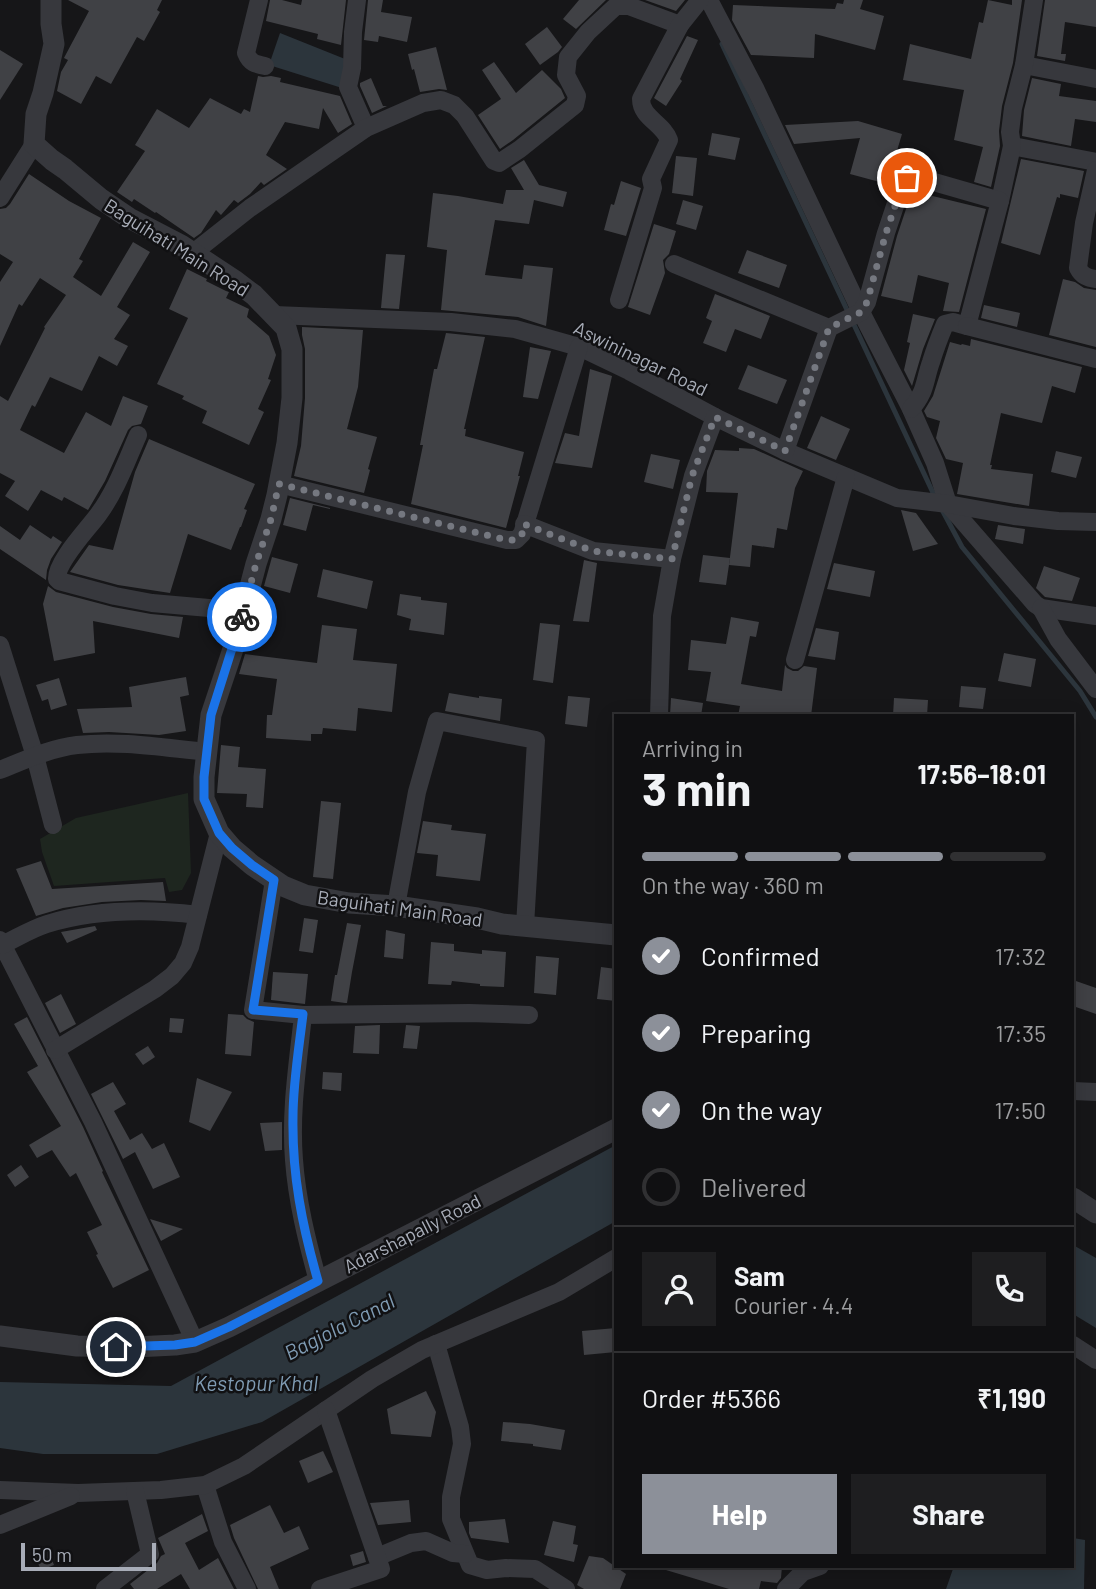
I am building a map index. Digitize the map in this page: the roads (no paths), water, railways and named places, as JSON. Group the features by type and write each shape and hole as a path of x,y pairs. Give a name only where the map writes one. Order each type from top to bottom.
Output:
{"street":[{"path":"0,198 34,144 36,114 54,44 51,0"},
{"path":"259,0 246,54 248,60 254,64 265,66"},
{"path":"358,0 348,87 366,128"},
{"path":"619,300 653,188 651,179 669,140 667,134 642,110 640,99 680,25 700,0"},
{"path":"709,0 756,90 848,319 911,410 934,463 941,503 1035,604 1041,608 1096,616"},
{"path":"967,326 1012,146 1010,132 1013,108 1024,65 1034,0"},
{"path":"193,253 250,208 366,128 423,103 441,100 454,105 499,163 575,105 578,96 566,75 568,57 588,32 616,6 629,6 680,25"},
{"path":"1024,65 1096,79"},
{"name":"Baguihati Main Road","path":"34,144 129,218 181,245 254,295 286,328 292,349 292,398 279,484 271,519 211,715 204,799 219,833 252,865 283,886 305,895 349,903 396,906 502,924 614,935"},
{"path":"1012,146 1096,162"},
{"path":"1096,170 1084,223 1078,268 1089,278 1096,279"},
{"path":"785,451 848,319 867,302 886,233 902,185 907,178 920,178 1000,201"},
{"path":"674,264 848,319"},
{"name":"Aswininagar Road","path":"274,315 451,323 515,329 579,347 785,451 897,498 1014,516 1096,522"},
{"path":"911,410 924,389 945,324 953,322 1096,359"},
{"path":"279,484 516,540 522,534 579,347"},
{"path":"659,714 662,616 672,559 692,476 715,417"},
{"path":"138,435 110,498 73,546 57,572 57,579 115,596 152,603 243,611"},
{"path":"795,660 846,477"},
{"path":"524,524 593,551 672,559"},
{"path":"1041,608 1058,639 1096,689"},
{"path":"0,645 53,825"},
{"path":"396,906 417,792 437,721 536,740 525,926"},
{"path":"0,770 34,756 76,745 120,744 207,752"},
{"path":"55,1050 155,989 183,963 190,947 219,833"},
{"path":"274,880 253,1010 303,1014 529,1015"},
{"path":"195,1342 93,1122 1,942 77,916 141,911 198,915"},
{"path":"303,1014 293,1114 294,1159 298,1202 318,1281"},
{"path":"1074,1091 1096,1092"},
{"name":"Adarshapally Road","path":"0,1336 77,1346 135,1347 195,1342 614,1130"},
{"path":"1074,1199 1096,1213"},
{"path":"0,1490 78,1493 205,1485 244,1466 372,1380 422,1350 559,1293 614,1259"},
{"path":"436,1344 460,1427 462,1444 450,1497 451,1520 470,1565 487,1570 535,1569 566,1589"},
{"path":"1074,1346 1096,1360"},
{"path":"320,1589 381,1569 326,1410"},
{"path":"205,1485 223,1542 247,1589"},
{"path":"105,1589 150,1554 135,1491"},
{"path":"0,1525 78,1493"},
{"path":"377,1557 411,1543 426,1541 453,1553 465,1554"},
{"path":"786,1589 803,1572 814,1568"}],"water":[{"path":"280,33 350,61 342,88 269,65"},
{"name":"Kestopur Khal","path":"614,1146 614,1222 262,1422 157,1454 43,1454 0,1448 0,1382 171,1386"},
{"path":"1074,1246 1096,1258 1096,1328 1074,1315"},
{"path":"1074,1538 1085,1540 1084,1589 946,1589 953,1568 1074,1568"}],"waterway":[{"path":"722,44 935,497"},
{"path":"940,506 962,547 1080,691 1096,717"}],"water label":[{"name":"Bagjola Canal","path":"339,1326"}]}
